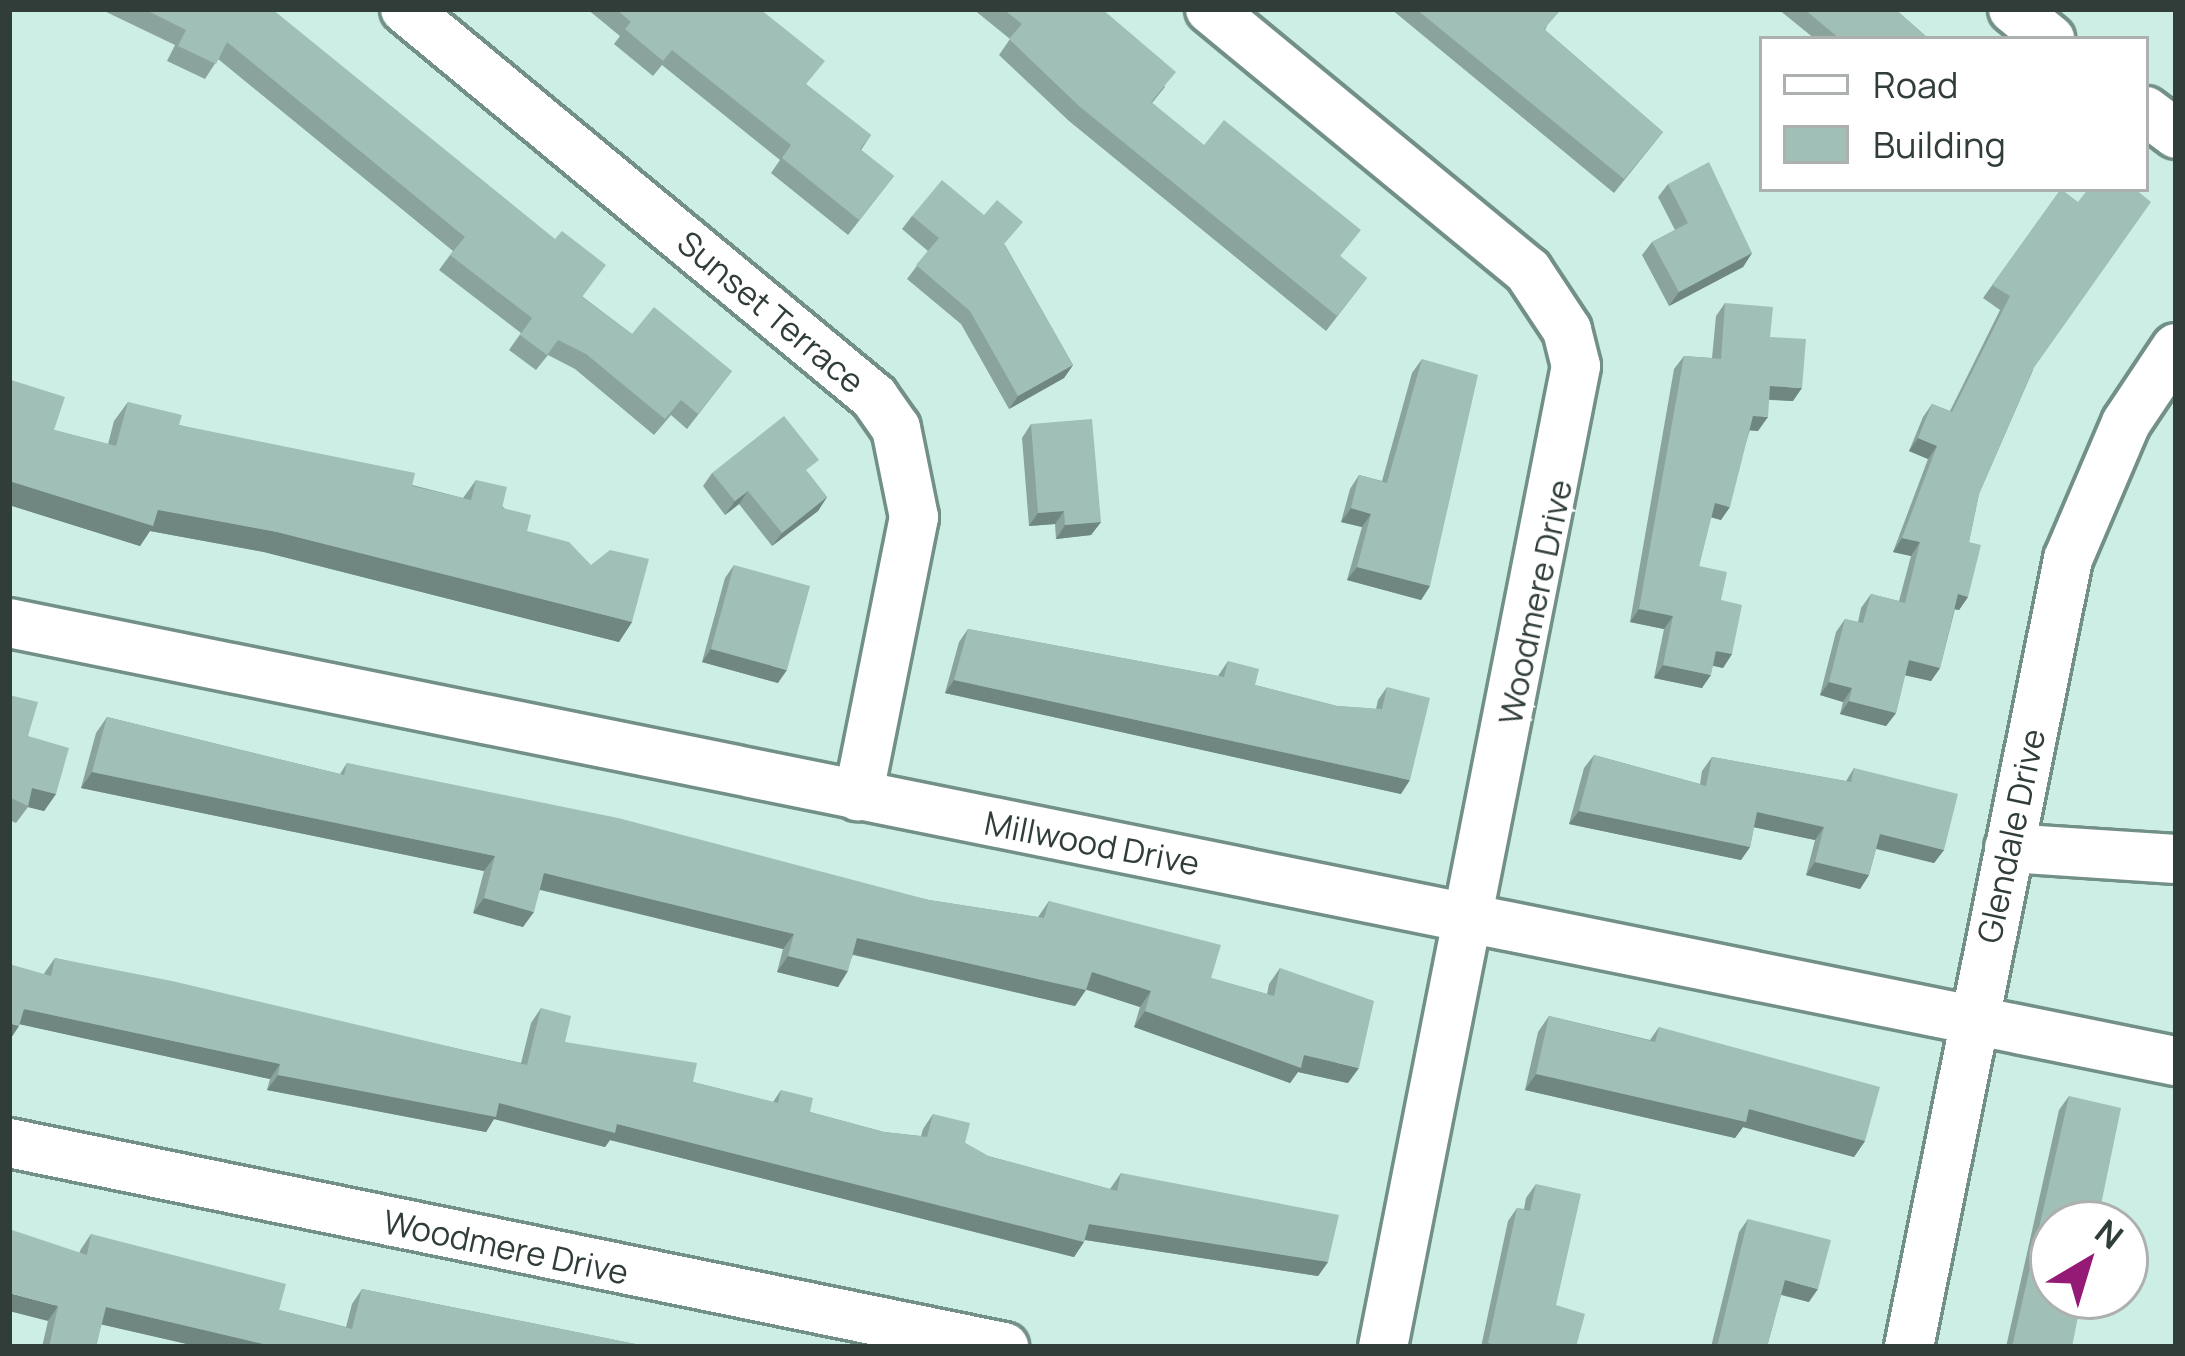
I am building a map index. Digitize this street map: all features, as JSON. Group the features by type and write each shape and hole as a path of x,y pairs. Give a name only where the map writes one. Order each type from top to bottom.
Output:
{"street":[{"name":"Sunset Terrace","path":"405,9 874,398 896,428 914,517 858,796"},
{"name":"Woodmere Drive","path":"1210,9 1528,271 1567,330 1577,398 1383,1347"},
{"path":"2013,9 2046,36"},
{"path":"2149,113 2176,134"},
{"name":"Glendale Drive","path":"1909,1347 2068,560 2126,423 2176,348"},
{"name":"Millwood Drive","path":"9,623 2176,1061"},
{"path":"2008,848 2176,859"},
{"name":"Woodmere Drive","path":"9,1144 1004,1347"}],"building":[{"path":"144,9 272,9 555,239 562,231 606,265 582,297 632,334 654,307 732,371 698,414 681,400 665,419 586,354 558,340 547,355 520,335 532,318 450,255 465,237 227,42 216,64 178,46 186,30"},
{"path":"616,9 760,9 825,61 806,84 871,135 860,149 894,176 859,220 782,158 791,145 672,50 663,61 625,29 631,22"},
{"path":"1003,9 1102,9 1176,72 1151,102 1204,145 1224,120 1361,230 1340,256 1367,278 1337,316 1079,106 1009,39 1022,24"},
{"path":"1416,9 1555,9 1559,12 1544,29 1663,132 1624,179"},
{"path":"1804,9 1895,9 1926,36 1836,36"},
{"path":"1709,162 1752,253 1679,292 1652,242 1688,223 1668,184"},
{"path":"942,180 984,215 997,200 1023,222 1004,244 1073,365 1018,396 970,311 916,265 939,238 912,216"},
{"path":"2059,192 2078,202 2086,192 2139,192 2151,202 2033,369 1979,494 1969,542 1981,545 1968,597 1958,594 1940,668 1909,660 1896,713 1849,701 1852,688 1829,682 1845,619 1863,623 1871,594 1905,603 1920,542 1902,538 1937,446 1918,438 1932,404 1952,412 2010,296 1992,285"},
{"path":"1725,303 1773,307 1770,337 1806,339 1802,388 1770,386 1768,417 1753,416 1730,507 1715,503 1699,566 1727,572 1721,600 1742,605 1732,654 1716,651 1711,675 1663,665 1673,616 1639,609 1684,356 1721,359"},
{"path":"1422,359 1478,375 1430,586 1357,567 1371,514 1351,508 1359,475 1387,483"},
{"path":"11,380 65,397 54,430 116,446 128,402 182,415 179,425 415,473 412,486 471,500 476,480 507,487 502,508 531,515 527,531 569,542 591,565 610,550 649,559 632,622 277,532 158,510 153,526 9,481"},
{"path":"784,416 819,460 806,470 827,497 782,533 748,491 735,501 712,473"},
{"path":"1092,419 1101,522 1065,525 1064,511 1038,513 1031,424"},
{"path":"734,565 810,586 787,670 711,649"},
{"path":"968,629 1224,677 1228,661 1259,669 1255,685 1337,706 1382,709 1387,687 1430,698 1410,780 954,680"},
{"path":"9,695 38,702 28,736 69,748 56,794 32,788 28,806 9,797"},
{"path":"107,717 344,775 347,763 618,818 929,900 1044,918 1049,901 1221,945 1211,978 1274,996 1280,968 1374,1001 1359,1068 1304,1055 1301,1068 1145,1011 1151,991 1092,972 1086,990 857,938 848,971 788,956 794,934 544,873 534,912 484,898 495,856 92,772"},
{"path":"1594,755 1706,786 1712,757 1851,782 1854,768 1958,794 1944,850 1880,834 1869,875 1815,862 1824,827 1757,812 1750,847 1579,811"},
{"path":"55,958 527,1065 541,1008 571,1016 565,1042 697,1063 693,1082 778,1103 781,1090 813,1098 810,1112 884,1132 927,1137 933,1114 970,1123 965,1143 988,1156 1117,1191 1121,1173 1339,1215 1328,1262 1089,1224 1084,1242 617,1124 615,1133 499,1103 496,1117 278,1075 280,1064 24,1009 19,1026 9,1023 9,964 51,976"},
{"path":"1549,1016 1655,1042 1659,1027 1880,1087 1865,1141 1749,1109 1746,1122 1536,1074"},
{"path":"2069,1096 2121,1108 2102,1200 2045,1200"},
{"path":"1536,1184 1581,1194 1556,1305 1585,1314 1576,1347 1488,1343 1517,1208 1530,1211"},
{"path":"1748,1219 1831,1240 1818,1289 1785,1280 1767,1347 1717,1347"},
{"path":"9,1229 87,1255 91,1234 286,1284 279,1310 352,1329 362,1289 650,1347 276,1347 106,1307 96,1347 49,1347 58,1306 9,1293"},
{"path":"2029,1272 2029,1320 2077,1320 2072,1347 2012,1347"}]}
